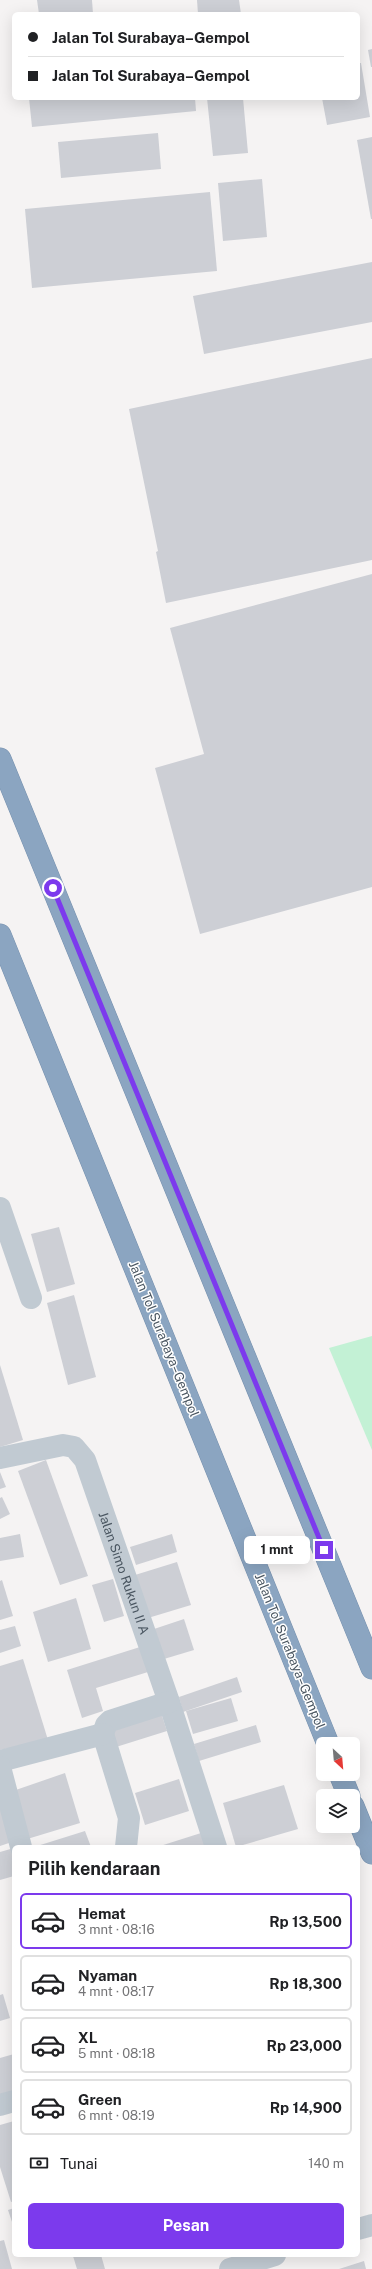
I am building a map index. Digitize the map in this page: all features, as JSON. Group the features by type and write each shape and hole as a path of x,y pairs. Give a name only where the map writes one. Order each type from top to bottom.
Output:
{"highway":[{"path":"0,759 372,1668"},
{"name":"Jalan Tol Surabaya–Gempol","path":"0,935 325,1737"},
{"path":"360,1823 372,1853"}],"street":[{"path":"0,1208 31,1298"},
{"name":"Jalan Simo Rukun II A","path":"0,1458 63,1444 74,1447 86,1460 169,1702 215,1845"},
{"path":"126,1845 129,1818 103,1734 108,1722 169,1702"},
{"path":"0,1761 103,1734"},
{"path":"0,1767 20,1845"},
{"path":"0,2105 12,2102"},
{"path":"360,2228 372,2224"},
{"path":"230,2269 269,2257"}],"green space":[{"path":"372,1336 372,1450 329,1348"}],"building":[{"path":"37,0 92,0 93,12 39,12"},
{"path":"197,0 239,0 241,12 198,12"},
{"path":"372,49 372,67 371,67 368,50"},
{"path":"361,63 370,117 327,125 322,100 360,100"},
{"path":"29,100 195,100 196,111 32,127"},
{"path":"207,100 243,100 248,153 213,156"},
{"path":"158,133 161,169 61,178 58,142"},
{"path":"372,137 372,219 371,219 357,140"},
{"path":"262,179 267,237 223,241 218,183"},
{"path":"210,192 217,271 32,288 25,209"},
{"path":"372,262 372,322 204,354 193,296"},
{"path":"372,358 372,560 166,603 156,552 158,551 129,409"},
{"path":"372,574 372,887 200,934 155,768 204,754 170,628"},
{"path":"59,1227 75,1284 47,1292 31,1234"},
{"path":"74,1295 96,1377 68,1385 47,1303"},
{"path":"0,1365 23,1440 0,1447"},
{"path":"46,1460 88,1576 60,1585 18,1471"},
{"path":"0,1472 6,1487 0,1489"},
{"path":"2,1497 10,1514 0,1519 0,1498"},
{"path":"20,1534 24,1557 0,1561 0,1538"},
{"path":"172,1534 177,1552 136,1565 130,1547"},
{"path":"177,1562 191,1605 148,1618 135,1575"},
{"path":"113,1579 124,1616 104,1622 92,1585"},
{"path":"2,1580 13,1616 0,1620 0,1581"},
{"path":"76,1598 91,1649 48,1662 33,1612"},
{"path":"184,1619 194,1650 164,1659 154,1629"},
{"path":"15,1626 21,1646 0,1653 0,1630"},
{"path":"140,1647 148,1672 96,1688 103,1711 82,1718 67,1670"},
{"path":"23,1659 48,1740 0,1750 0,1666"},
{"path":"237,1677 242,1692 183,1712 179,1697"},
{"path":"231,1698 238,1721 193,1734 186,1711"},
{"path":"160,1710 167,1731 116,1747 110,1726"},
{"path":"256,1725 261,1742 199,1761 194,1744"},
{"path":"65,1773 80,1823 24,1840 10,1792"},
{"path":"179,1779 189,1811 145,1825 135,1793"},
{"path":"284,1785 298,1829 243,1845 235,1845 223,1803"},
{"path":"0,1804 12,1842 0,1846"},
{"path":"85,1831 90,1845 40,1845"},
{"path":"201,1833 205,1845 163,1845"},
{"path":"12,1849 12,1877 0,1880 0,1852"},
{"path":"3,1994 10,2018 0,2021 0,1995"},
{"path":"12,2055 12,2092 0,2095 0,2058"},
{"path":"12,2122 11,2202 0,2167 0,2125"},
{"path":"12,2209 12,2222 8,2210"},
{"path":"4,2240 12,2269 0,2269 0,2241"},
{"path":"73,2257 102,2257 105,2269 77,2269"},
{"path":"364,2261 366,2269 339,2269"}],"route":[{"path":"53,888 324,1550"}]}
